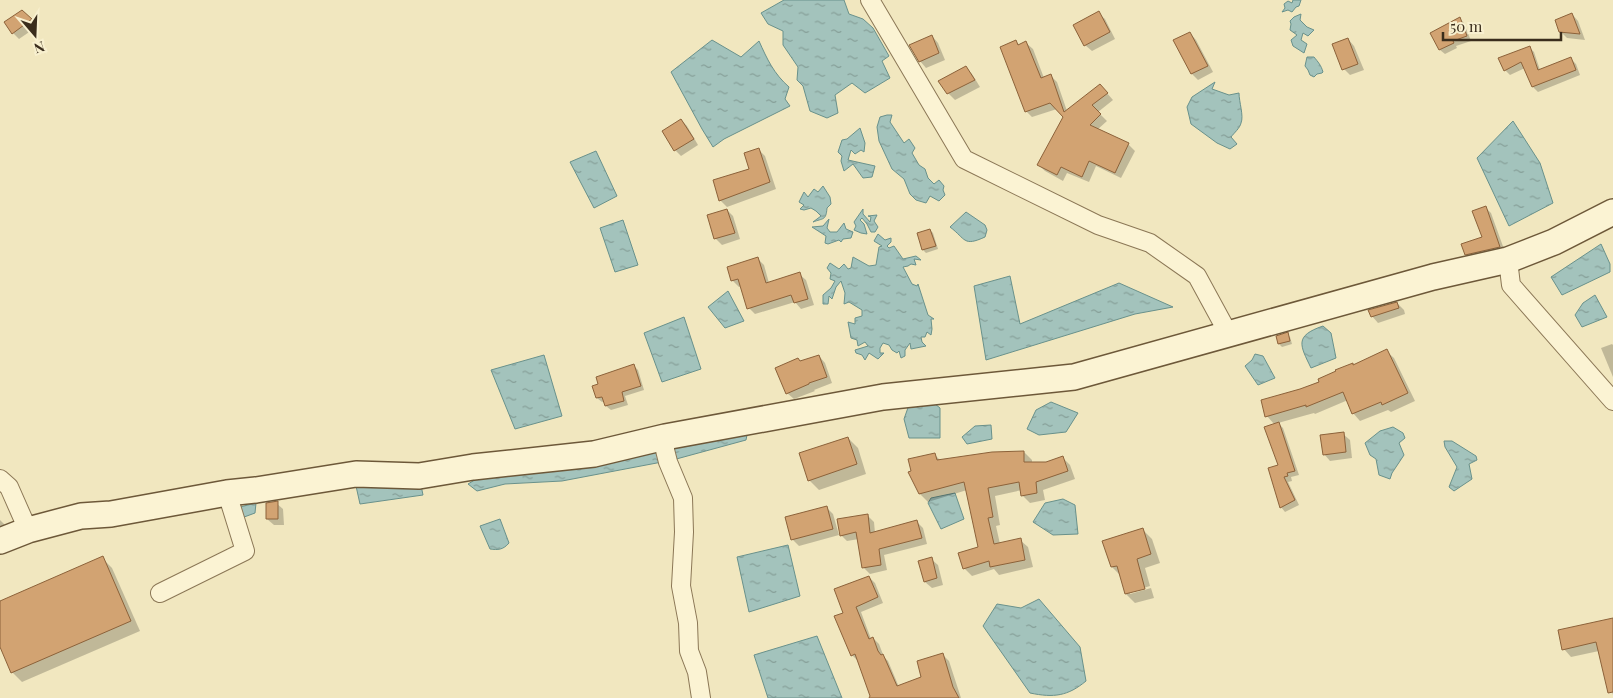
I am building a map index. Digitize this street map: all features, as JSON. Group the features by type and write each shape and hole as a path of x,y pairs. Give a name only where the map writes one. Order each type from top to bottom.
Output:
{"main road":[{"path":"0,541 28,530 81,516 111,514 227,493 356,474 420,476 594,454 665,437 883,396 1074,377 1432,277 1508,260 1554,242 1613,212"}],"street":[{"path":"870,0 964,160 1098,225 1150,243 1196,276 1228,333"},
{"path":"1508,260 1511,286 1613,401"},
{"path":"665,437 665,450 668,462 683,498 684,532 681,586 688,623 690,651 697,672 701,698"},
{"path":"0,479 9,487 28,530"},
{"path":"160,593 245,551 227,493"}],"water":[{"path":"784,0 844,0 849,14 863,19 873,28 889,56 882,61 890,78 865,93 852,83 835,95 838,113 827,118 810,111 803,86 797,80 798,67 783,45 783,31 768,24 761,13"},
{"path":"1293,0 1301,0 1299,6 1292,12 1288,10 1282,12 1285,8 1284,4 1288,1 1292,3"},
{"path":"1301,14 1300,20 1307,27 1314,30 1308,36 1303,33 1301,40 1307,44 1304,53 1293,46 1291,40 1297,35 1290,30 1290,21"},
{"path":"712,40 741,57 759,41 775,71 789,87 785,99 790,106 724,139 713,147 671,72"},
{"path":"1307,57 1314,57 1320,65 1322,73 1314,77 1310,75 1305,66"},
{"path":"1215,82 1212,89 1229,95 1239,93 1242,120 1231,137 1237,144 1230,149 1217,143 1191,124 1187,107 1192,97"},
{"path":"892,115 890,122 904,143 909,139 915,148 912,153 919,165 925,169 928,178 934,184 939,180 944,186 945,195 939,201 930,196 926,203 916,200 910,194 904,179 892,169 879,141 877,127 880,117"},
{"path":"1513,121 1540,163 1553,203 1509,226 1477,158"},
{"path":"860,128 865,143 864,152 861,150 855,154 851,150 848,160 875,166 872,177 863,178 853,164 844,171 841,161 842,156 838,152 842,140 847,139"},
{"path":"596,151 617,196 594,208 570,162"},
{"path":"823,186 830,197 831,204 827,208 825,217 813,222 821,216 811,208 800,209 804,205 799,202 804,192 808,197 814,189 818,192"},
{"path":"863,209 863,214 870,222 871,217 868,216 877,215 874,221 878,227 875,232 871,232 862,218 860,220 864,224 867,234 854,230 856,226 854,222"},
{"path":"966,212 985,225 987,230 985,237 968,241 950,227"},
{"path":"829,219 827,228 830,232 837,232 844,223 846,229 853,232 851,238 843,239 841,242 839,240 828,244 825,243 826,236 812,227 823,226"},
{"path":"623,220 638,265 615,272 600,228"},
{"path":"878,234 885,240 891,238 891,242 887,246 889,248 894,246 903,259 916,256 921,260 914,259 916,265 911,264 903,267 912,284 917,286 918,284 928,315 934,319 931,319 931,335 927,332 925,337 921,337 922,342 926,346 911,349 910,343 905,350 905,356 901,358 899,351 897,353 889,345 883,343 880,353 884,353 878,359 869,353 865,360 855,350 868,346 865,342 858,346 857,340 851,338 848,322 855,324 855,318 862,316 862,310 849,302 844,304 845,293 841,281 836,287 832,299 829,296 828,304 823,304 823,295 831,288 835,281 830,279 831,273 827,268 830,263 839,269 844,264 848,269 851,268 853,257 869,266 876,265 879,247 882,246 874,241"},
{"path":"1601,244 1610,264 1610,272 1562,295 1551,277"},
{"path":"1010,276 1020,324 1119,283 1173,307 1135,314 986,360 974,286"},
{"path":"728,291 744,321 725,328 708,307"},
{"path":"1595,295 1607,317 1582,327 1575,315 1583,303"},
{"path":"684,317 701,369 662,382 644,333"},
{"path":"1323,326 1331,333 1336,358 1311,368 1304,353 1302,342 1307,334"},
{"path":"1255,354 1263,356 1275,378 1258,385 1245,366 1252,360"},
{"path":"544,355 562,416 515,429 491,370"},
{"path":"929,399 940,408 940,438 909,438 904,419 910,402"},
{"path":"1051,402 1078,413 1066,432 1039,435 1027,429 1036,410"},
{"path":"991,425 992,439 967,444 962,437 975,426"},
{"path":"1393,427 1403,433 1405,438 1399,443 1404,455 1390,479 1379,475 1376,459 1370,455 1365,443 1380,431"},
{"path":"748,430 746,440 669,461 667,449"},
{"path":"1444,441 1452,441 1476,456 1477,460 1469,464 1472,479 1454,491 1449,487 1457,467 1445,447"},
{"path":"657,451 662,462 562,481 505,484 477,491 468,484 483,475"},
{"path":"419,476 423,495 360,504 356,486"},
{"path":"955,493 964,519 941,529 928,503 931,498"},
{"path":"1063,499 1075,505 1078,534 1053,535 1033,522 1045,503"},
{"path":"256,503 255,513 236,520 232,509"},
{"path":"500,519 509,543 500,549 490,549 480,526"},
{"path":"788,545 800,596 749,612 737,557"},
{"path":"1039,599 1080,647 1086,681 1067,693 1046,695 1030,693 983,626 997,604 1021,608"},
{"path":"817,636 842,698 768,698 754,655"}],"building":[{"path":"22,10 32,19 12,34 4,22"},
{"path":"1099,11 1110,32 1084,46 1073,25"},
{"path":"1572,13 1580,34 1559,32 1555,20"},
{"path":"1460,17 1467,36 1453,41 1454,43 1439,50 1430,33"},
{"path":"1190,32 1208,66 1191,74 1173,40"},
{"path":"932,35 939,53 919,62 909,45"},
{"path":"1348,38 1358,64 1342,70 1332,44"},
{"path":"1016,40 1018,45 1026,41 1041,78 1051,74 1064,112 1100,84 1108,93 1092,105 1101,114 1090,125 1129,143 1115,173 1089,161 1082,177 1061,167 1057,175 1037,165 1063,117 1050,103 1025,112 1000,47"},
{"path":"1530,46 1538,70 1571,57 1576,70 1532,87 1521,62 1504,71 1498,58"},
{"path":"966,66 975,80 947,94 938,81"},
{"path":"681,119 694,139 674,151 662,131"},
{"path":"759,148 770,182 719,201 713,180 749,169 744,153"},
{"path":"1486,206 1500,247 1465,255 1461,244 1482,237 1472,211"},
{"path":"727,209 735,233 714,239 707,215"},
{"path":"930,229 936,246 922,250 917,233"},
{"path":"758,257 766,283 800,272 808,299 794,303 791,295 747,309 738,279 731,281 727,267"},
{"path":"1397,302 1399,308 1371,317 1368,310"},
{"path":"1288,332 1290,341 1278,344 1276,336"},
{"path":"1387,349 1408,393 1382,405 1381,402 1352,414 1343,392 1306,407 1306,405 1265,417 1261,400 1319,382 1318,379 1335,370 1353,363 1353,365"},
{"path":"819,355 827,377 786,394 775,368 798,358 800,361"},
{"path":"634,364 641,386 622,392 624,401 605,406 602,397 596,398 592,386 598,384 596,377"},
{"path":"1279,422 1295,471 1287,473 1288,476 1284,477 1295,500 1280,508 1268,468 1278,465 1264,427"},
{"path":"1344,432 1346,452 1323,455 1320,435"},
{"path":"848,437 857,464 808,481 799,453"},
{"path":"1024,451 1024,462 1046,462 1063,456 1068,471 1036,482 1037,493 1021,496 1019,482 988,488 993,517 988,518 994,544 1021,538 1025,560 990,567 989,561 963,569 958,553 978,547 964,482 919,494 908,472 911,471 908,459 935,453 937,460 992,452"},
{"path":"278,501 278,519 266,519 266,503"},
{"path":"827,506 833,529 791,540 785,517"},
{"path":"868,514 870,533 917,520 922,538 879,549 881,565 862,568 856,532 840,536 837,519"},
{"path":"1143,528 1151,554 1137,559 1145,589 1125,594 1117,566 1111,567 1102,541"},
{"path":"103,556 131,621 11,673 0,647 0,601"},
{"path":"932,557 937,578 924,582 918,561"},
{"path":"869,576 878,597 856,607 869,639 873,637 878,651 881,655 883,654 897,686 921,677 917,661 943,653 953,687 959,698 869,698 870,696 855,654 851,656 834,616 843,613 834,589"},
{"path":"1613,618 1613,692 1608,693 1596,642 1562,650 1558,630"}]}
